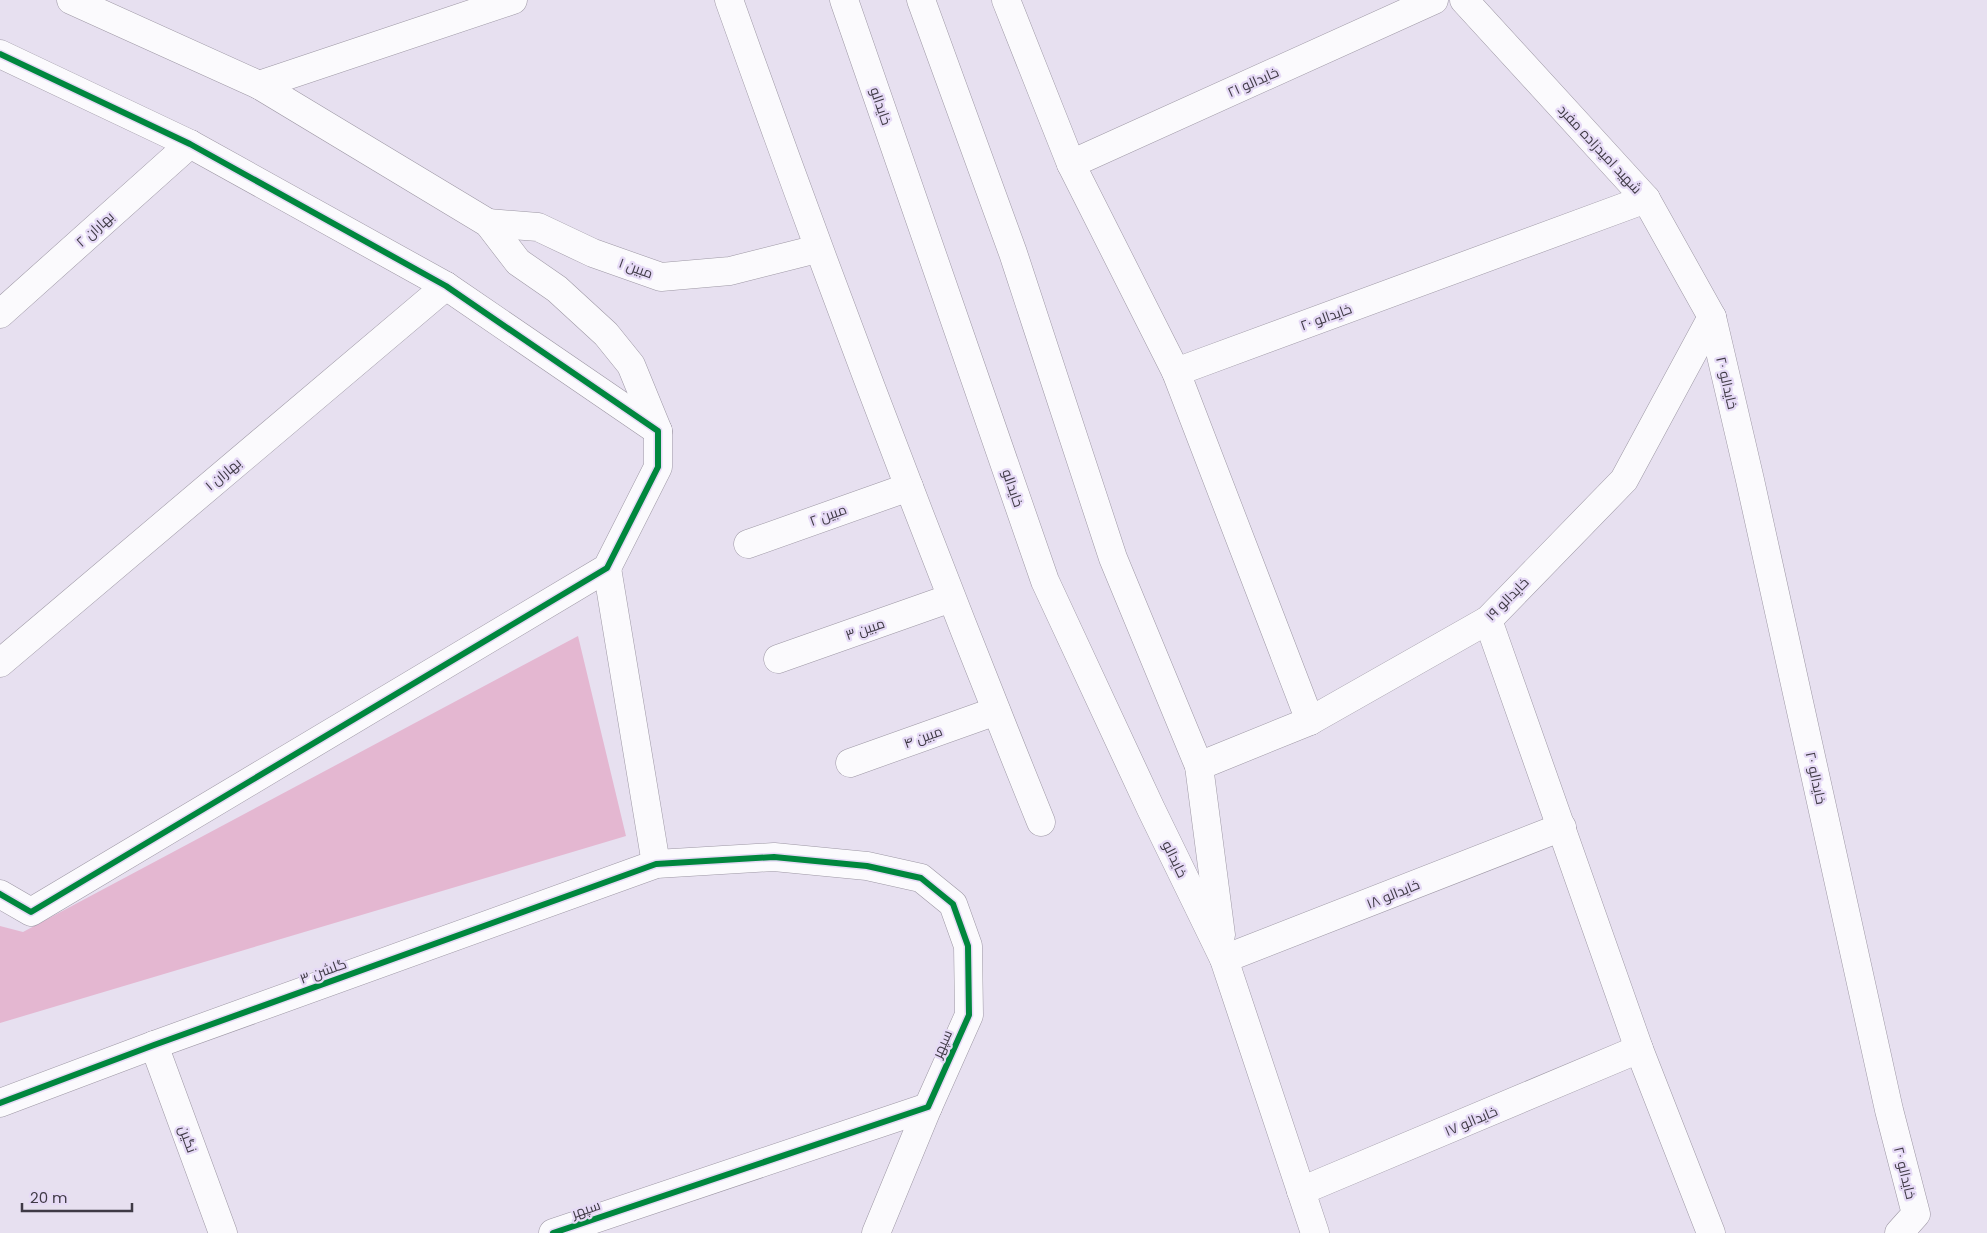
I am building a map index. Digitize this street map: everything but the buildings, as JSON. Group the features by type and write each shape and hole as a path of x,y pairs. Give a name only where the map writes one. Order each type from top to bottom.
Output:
{"street":[{"path":"0,894 30,912 607,568 658,467 658,431 631,365 606,334 557,289 518,262 488,222 259,85 72,0"},
{"path":"259,85 513,0"},
{"path":"728,0 817,249 951,598 1041,822"},
{"name":"خایدالو","path":"844,0 1045,581 1151,809 1224,959 1315,1233"},
{"name":"خایدالو","path":"921,0 1013,252 1112,558 1199,766 1224,959"},
{"path":"1006,0 1071,164 1176,372 1310,721"},
{"name":"خایدالو ۲۱","path":"1071,164 1434,0"},
{"name":"شهید امیدزاده مفرد","path":"1464,0 1646,199 1712,317"},
{"path":"0,54 190,144 446,286 658,431"},
{"name":"بهاران ۲","path":"0,314 190,144"},
{"name":"خایدالو ۲۰","path":"1176,372 1646,199"},
{"name":"مبین ۱","path":"488,222 538,227 593,252 662,277 730,272 817,249"},
{"name":"بهاران ۱","path":"0,662 446,286"},
{"name":"خایدالو ۱۹","path":"1199,766 1310,721 1488,620 1624,480 1712,317"},
{"name":"خایدالو ۲۰","path":"1712,317 1889,1110 1916,1214 1899,1233"},
{"name":"مبین ۲","path":"748,544 908,487"},
{"path":"607,568 656,864"},
{"name":"مبین ۳","path":"778,659 951,598"},
{"path":"1488,620 1640,1049 1711,1233"},
{"name":"مبین ۴","path":"850,763 996,711"},
{"name":"خایدالو ۱۸","path":"1224,959 1562,827"},
{"name":"سپهر","path":"553,1233 928,1107 968,1015 968,946 953,904 921,878 866,866 774,857 656,864"},
{"name":"گلشن ۳","path":"0,1103 154,1045 656,864"},
{"name":"نگین","path":"154,1045 223,1233"},
{"name":"خایدالو ۱۷","path":"1301,1191 1640,1049"},
{"path":"876,1233 928,1107"}],"shaded area":[{"path":"578,636 626,836 0,1023 0,926 23,932"}],"cycle path":[{"path":"0,54 190,144 446,286 658,431 658,467 607,568 31,912 0,894"},
{"path":"0,1103 154,1045 656,864 774,857 867,866 921,878 953,904 968,946 969,1015 928,1107 553,1233"}]}
